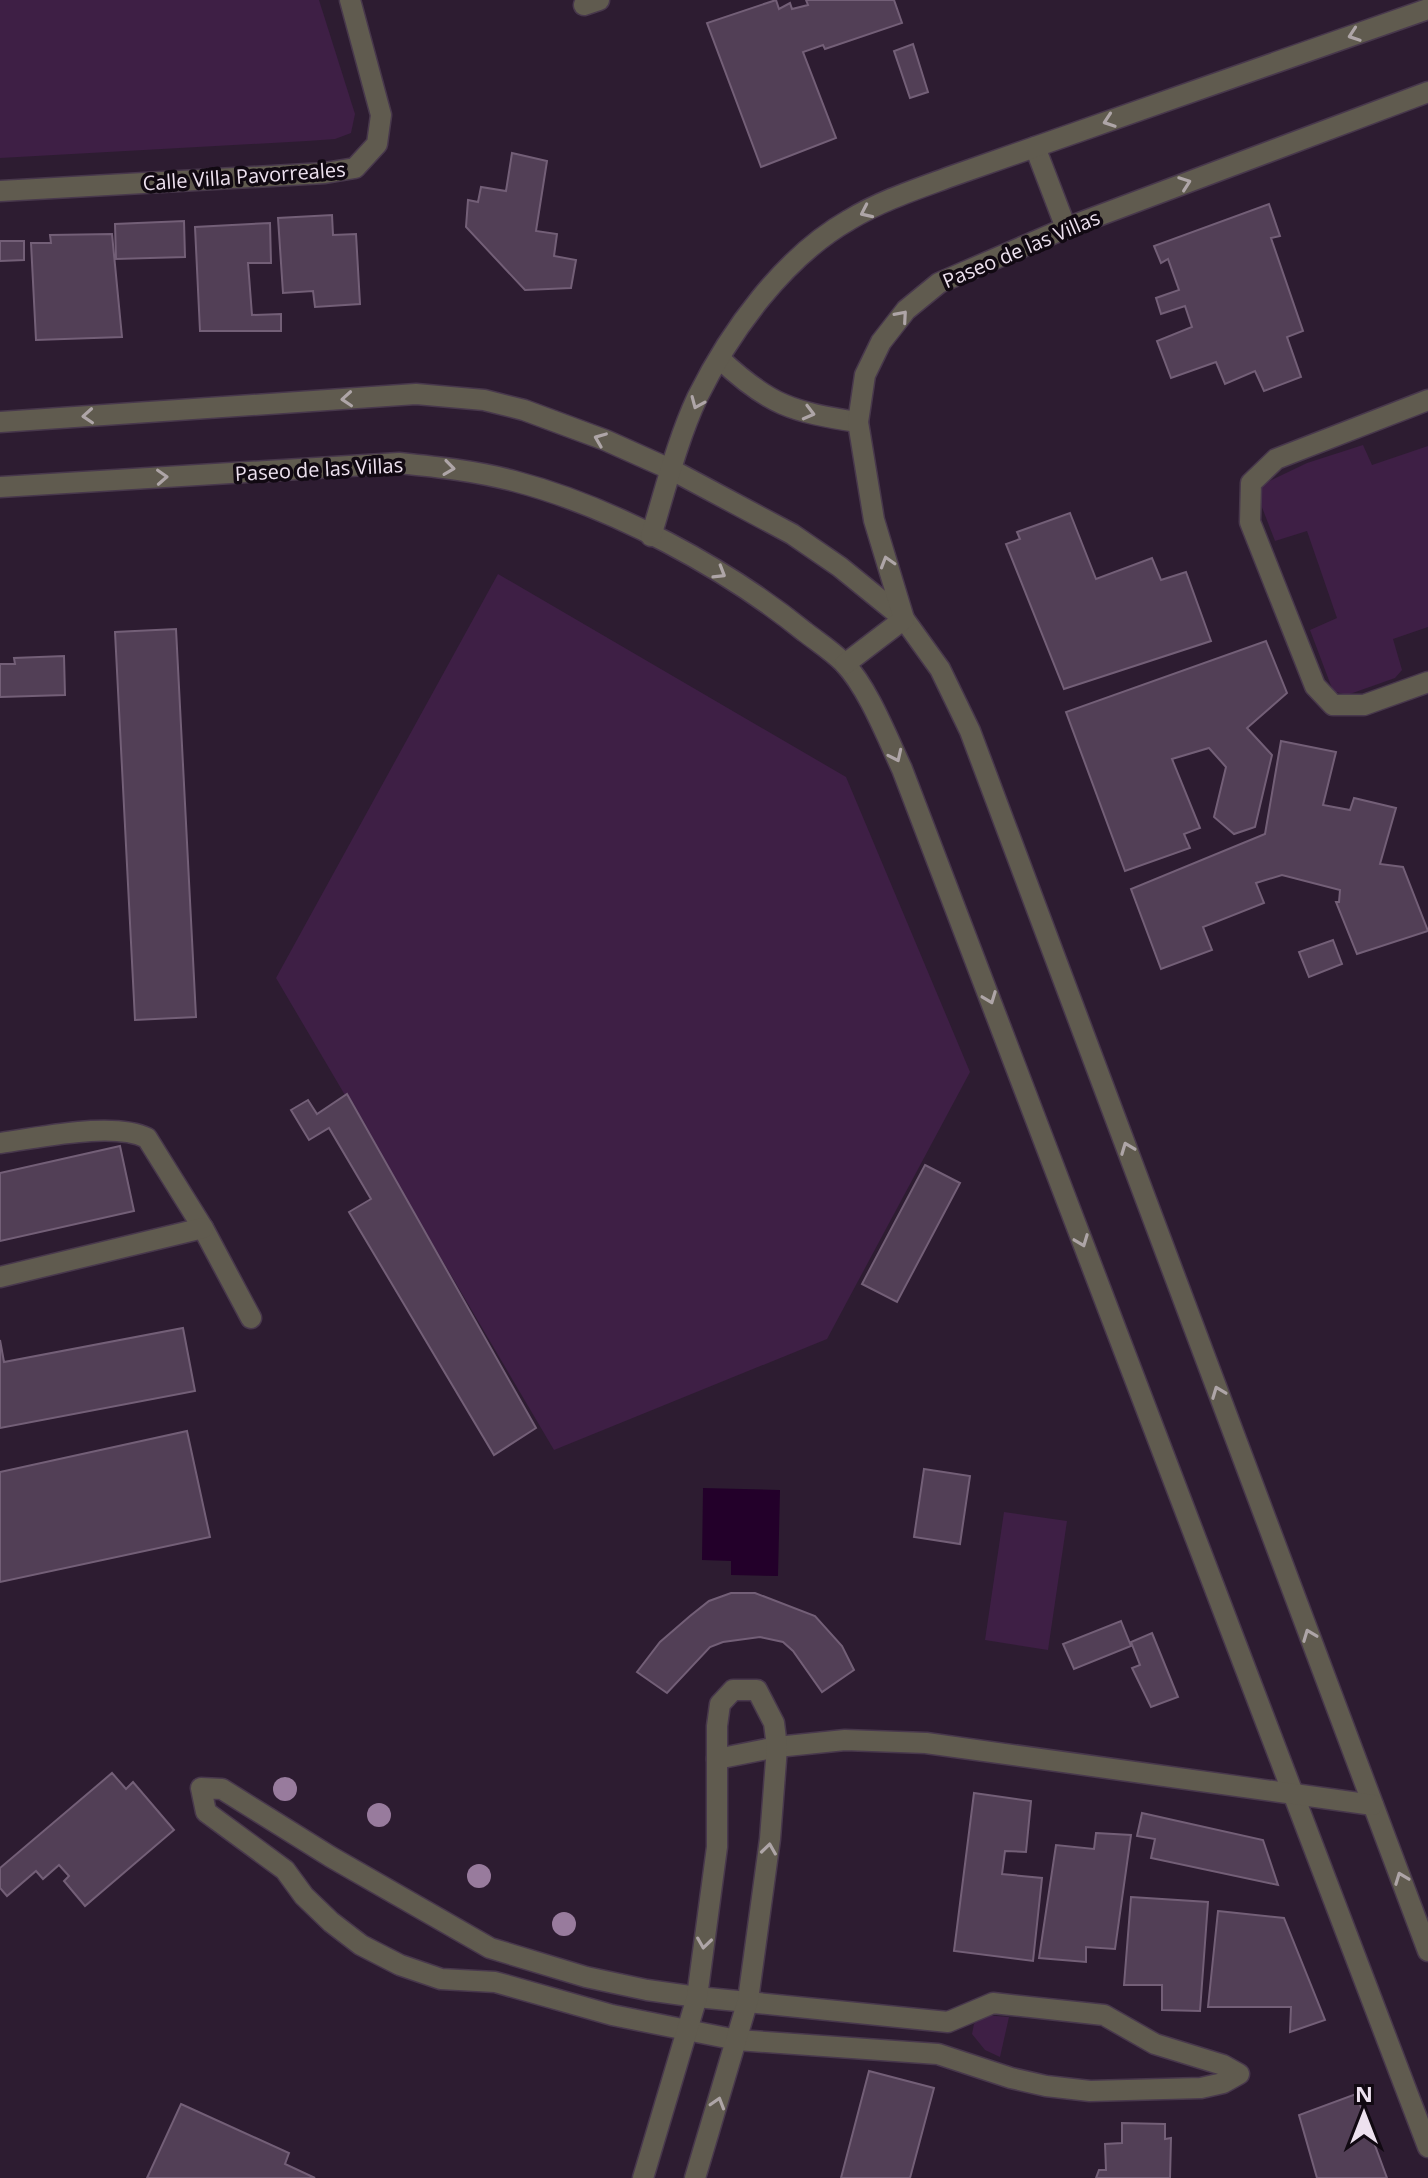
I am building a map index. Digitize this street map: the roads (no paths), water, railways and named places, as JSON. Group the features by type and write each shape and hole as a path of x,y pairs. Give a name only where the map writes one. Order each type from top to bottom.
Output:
{"street":[{"name":"Calle Villa Pavorreales","path":"0,191 325,173 355,168 377,144 381,115 350,0"},
{"path":"651,536 697,399 748,314 793,263 848,220 902,195 1428,9"},
{"name":"Paseo de las Villas","path":"904,619 874,520 858,422 865,375 881,342 906,310 939,283 1066,228 1428,92"},
{"path":"1035,147 1066,228"},
{"path":"720,359 750,387 783,406 858,422"},
{"path":"0,422 416,394 484,400 524,410 605,440 672,470 792,534 840,567 904,619 940,669 970,731 1428,1951"},
{"path":"1428,400 1276,459 1251,483 1250,522 1315,686 1333,705 1364,705 1428,682"},
{"name":"Paseo de las Villas","path":"0,487 399,463 455,469 514,481 581,503 717,570 772,605 845,664 874,709 902,769 1428,2147"},
{"path":"845,664 904,619"},
{"path":"0,1143 107,1130 137,1132 147,1138 203,1228 251,1318"},
{"path":"0,1277 203,1228"},
{"path":"643,2178 697,1997 717,1847 717,1726 720,1704 733,1690 757,1690 774,1723 777,1747 770,1839 748,2000 695,2178"},
{"path":"717,1759 777,1747 845,1740 926,1743 1373,1805"},
{"path":"201,1788 222,1789 331,1857 490,1948 586,1977 697,1997 948,2022 993,2003 1104,2015 1155,2044 1223,2065 1239,2074 1223,2083 1201,2088 1090,2091 1046,2086 938,2054 737,2040 612,2015 495,1982 441,1979 400,1965 361,1945 331,1922 304,1896 285,1870 206,1812 201,1788"}]}
